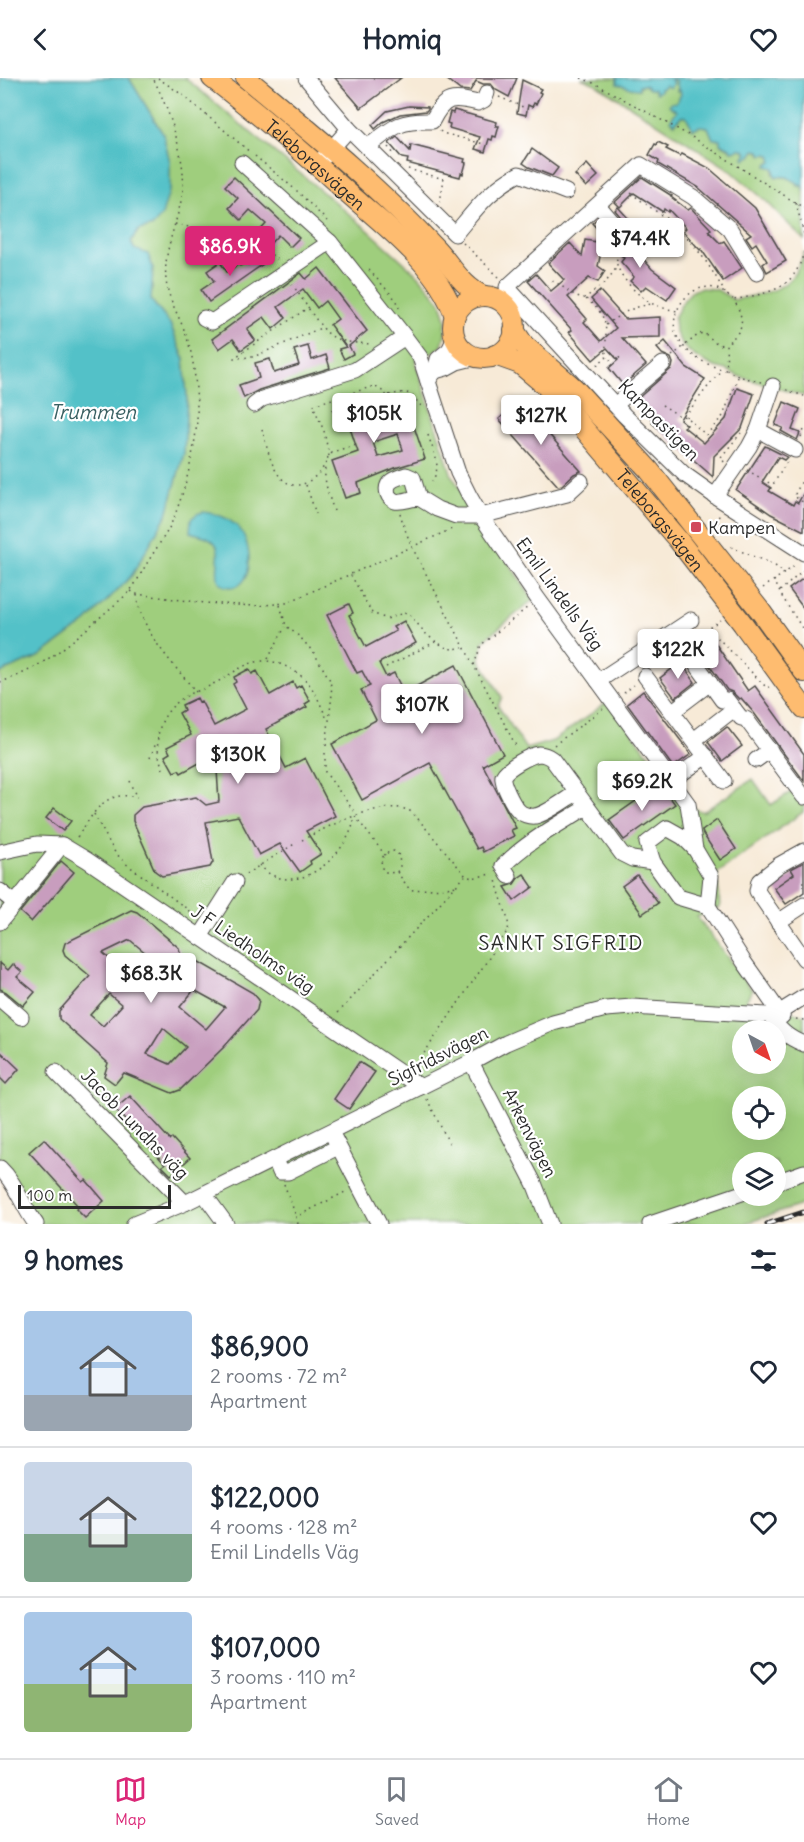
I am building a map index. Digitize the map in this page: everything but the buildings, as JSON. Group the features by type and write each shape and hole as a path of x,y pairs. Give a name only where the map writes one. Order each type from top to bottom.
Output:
{"main road":[{"name":"Teleborgsvägen","path":"212,78 317,165 398,238 434,276 449,300 454,316"},
{"name":"Teleborgsvägen","path":"246,78 331,149 414,225 469,287 484,296"},
{"path":"484,296 498,299 509,309 514,322 514,330 508,345 486,356 464,350 455,338 453,323 458,309 469,299 484,296"},
{"name":"Teleborgsvägen","path":"514,330 524,345 574,388 649,470 738,582 804,672"},
{"name":"Teleborgsvägen","path":"486,356 520,364 545,385 568,410 679,541 804,708"}],"street":[{"path":"306,78 349,129 374,142 455,234 486,197 500,184 519,174 566,192"},
{"path":"374,142 394,126 410,120 432,121 439,107 446,102 454,99 478,103 484,100 487,93"},
{"path":"317,165 349,129"},
{"name":"Emil Lindells Väg","path":"242,163 330,242 399,341 420,357 432,376 434,404 458,473 481,516 538,599 688,804 695,849"},
{"path":"632,245 598,205 641,165 693,197 730,229 757,273"},
{"name":"Kampastigen","path":"598,205 507,287 615,405 684,474 801,558"},
{"path":"204,318 212,322 330,242"},
{"path":"432,376 438,359 449,350 455,338"},
{"path":"254,405 262,399 355,370 399,341"},
{"path":"432,376 457,362 486,356"},
{"path":"615,405 663,364"},
{"path":"718,498 773,386"},
{"path":"752,429 795,450"},
{"path":"418,495 398,501 390,498 387,491 389,483 395,478 406,475 413,478 418,495 437,509 456,516 481,516 567,494 580,481"},
{"name":"Emil Lindells Väg","path":"598,681 691,620"},
{"path":"684,647 722,700 727,700 741,718 746,719 771,750 804,797"},
{"path":"645,676 724,781"},
{"path":"673,711 710,683"},
{"path":"694,740 734,709"},
{"path":"756,760 771,750"},
{"path":"576,793 534,816 525,815 517,810 502,782 508,770 524,760 540,754 552,759 622,854 632,859 653,862 678,897 708,906 777,1014 777,1028 791,1039 804,1044"},
{"path":"671,781 706,756"},
{"path":"509,876 503,867 507,862 538,838 587,807"},
{"name":"Emil Lindells Väg","path":"653,862 646,843 666,828 683,837 695,849 711,876 708,906"},
{"path":"0,852 37,844 65,847"},
{"path":"0,922 65,847"},
{"name":"J F Liedholms väg","path":"65,847 204,930 328,1024 421,1087"},
{"path":"802,953 757,891 759,881 779,865 804,851"},
{"path":"204,930 235,882"},
{"path":"0,891 15,903"},
{"path":"778,922 804,905"},
{"path":"777,1014 804,997"},
{"path":"0,999 21,1017"},
{"name":"Sigfridsvägen","path":"134,1224 278,1165 331,1132 506,1043 553,1023 606,1009 632,1007 777,1014"},
{"name":"Arkenvägen","path":"471,1062 534,1183 550,1224"},
{"name":"Jacob Lundhs väg","path":"56,1072 185,1203"},
{"path":"331,1132 379,1224"},
{"path":"278,1165 288,1172 338,1147"},
{"path":"0,1168 8,1176 28,1214 36,1224"},
{"path":"786,1178 804,1172"},
{"path":"204,1194 226,1224"},
{"path":"650,1224 732,1196"}],"path":[{"path":"0,682 22,674 70,644 131,590 168,530 178,509 196,431 198,410 192,356 166,282 167,250 183,192 182,160 153,78"},
{"path":"581,78 692,137 804,208"},
{"path":"487,93 523,107"},
{"path":"432,121 442,133 484,144"},
{"path":"374,142 400,161"},
{"path":"406,168 444,179 438,217"},
{"path":"622,184 683,234 710,267 726,294"},
{"path":"795,202 804,234"},
{"path":"176,224 198,229 214,242 231,250 255,243 280,260 309,308 333,337 350,342 399,341"},
{"path":"632,245 616,260 617,266 637,291 653,304 677,311"},
{"path":"238,248 251,269"},
{"path":"734,300 774,290 785,284 794,274 804,252"},
{"path":"585,298 606,282 617,266"},
{"path":"552,281 560,284 571,295 585,298 605,322 606,357 595,368"},
{"path":"663,364 683,346 699,334 704,333 719,345 726,344 736,336 742,324 740,313 734,300 716,289 699,288 691,292 677,311 674,318 675,331 683,346 696,357 738,376 804,396"},
{"path":"606,326 623,312 641,305 653,304"},
{"path":"309,308 234,358 253,357 323,327"},
{"path":"726,344 727,370"},
{"path":"606,357 609,361 617,355 622,361"},
{"path":"686,417 722,369"},
{"path":"662,405 686,417 706,435 723,416 738,376"},
{"path":"262,429 272,462 280,476 291,484 298,485 306,484 319,475 328,456 324,431 313,405 374,386 379,387 392,403 382,406 387,420"},
{"path":"352,393 353,398"},
{"path":"388,396 408,393 425,411"},
{"path":"752,429 721,457 734,468 771,484 774,483 795,450 804,430"},
{"path":"418,495 426,489 438,472 438,464 428,435"},
{"path":"328,456 356,445"},
{"path":"325,465 327,492 334,511"},
{"path":"804,477 794,496 804,503"},
{"path":"306,484 316,514"},
{"path":"717,529 718,498"},
{"path":"398,501 404,527 412,547 524,760"},
{"path":"131,590 136,594 205,603 255,606 286,603 481,516"},
{"path":"730,547 774,565 784,573"},
{"path":"758,592 801,558"},
{"path":"779,592 804,570"},
{"path":"350,575 372,613 387,619 403,613 408,614 426,635 448,649 465,648"},
{"path":"774,580 804,631"},
{"path":"136,594 138,606 152,635 196,692"},
{"path":"474,666 481,645 538,599"},
{"path":"280,604 286,626 315,653 330,680 332,694 326,747"},
{"path":"546,755 551,747 726,616"},
{"path":"267,661 286,626"},
{"path":"708,629 767,688 770,687"},
{"path":"386,667 435,641"},
{"path":"163,769 158,757 157,742 165,715 177,702 215,684 236,669 250,663 273,661 298,672 314,691 328,721"},
{"path":"150,758 157,742"},
{"path":"325,753 325,772 385,855"},
{"path":"65,847 108,798 125,795 137,797 130,781"},
{"path":"302,840 356,815 390,807 407,808 466,876 472,878 495,873 500,900 510,925 508,930 407,1078"},
{"path":"94,814 114,851 125,863 204,930"},
{"path":"259,865 269,874 289,878 322,867 337,854 349,836 356,815"},
{"path":"235,882 296,843"},
{"path":"394,851 399,855 400,866 397,872 383,871 382,857 387,852 394,851"},
{"path":"397,872 410,890 447,888 457,885"},
{"path":"328,1024 466,876"},
{"path":"421,1087 451,1147"},
{"path":"278,1165 298,1224"},
{"path":"296,1217 359,1186"}],"green space":[{"path":"129,78 185,78 366,228 419,276 441,302 446,319 442,346 415,361 452,476 533,600 483,641 480,660 502,697 498,706 526,749 553,741 609,701 686,805 703,812 753,779 771,805 794,790 804,804 803,812 717,873 720,907 697,917 752,990 745,1002 804,1015 804,1204 743,1224 36,1224 0,1168 0,673 40,656 86,622 132,575 167,514 184,453 187,397 184,358 170,324 151,300 153,268 134,249 131,240 139,230 153,226 163,134"},
{"path":"581,78 617,78 617,84 639,89 639,85 645,85 658,92 664,85 672,83 671,80 675,80 677,91 680,90 681,94 672,107 677,111 673,122 675,123 681,116 686,116 693,129 700,126 708,127 713,139 720,139 720,143 731,151 742,149 745,151 747,153 745,159 755,150 761,154 771,155 772,162 767,166 774,168 773,173 776,177 786,177 797,182 798,186 802,186 804,191 804,240 767,202 729,169 596,84"},
{"path":"804,252 804,396 715,367 696,357 683,346 675,331 674,318 691,292 699,288 716,289 734,300 769,292 786,283 793,275"}],"water":[{"name":"Trummen","path":"0,78 129,78 163,134 170,162 170,188 162,215 153,226 139,230 131,241 134,249 148,254 153,268 151,300 170,324 184,358 187,397 184,453 167,514 132,575 86,622 40,656 0,673"},
{"path":"617,78 804,78 804,191 801,185 798,186 798,183 787,177 775,176 774,168 767,166 772,162 770,155 762,155 760,151 755,150 745,159 747,153 745,151 742,149 731,151 730,148 720,143 720,139 713,139 708,127 700,126 693,129 686,116 681,116 675,123 670,120 677,111 669,105 677,102 681,94 680,90 677,91 678,87 675,84 677,82 674,80 671,80 673,83 670,88 665,85 656,93 654,89 649,89 645,85 639,85 639,89 617,84"},
{"path":"203,512 225,518 242,532 246,541 249,562 248,572 238,585 229,587 222,585 218,576 218,549 215,543 207,537 190,532 191,519"}],"railway":[{"path":"767,1224 804,1212"}],"place":[{"name":"Kampen","path":"696,527"}],"district":[{"name":"SANKT SIGFRID","path":"561,942"}]}
